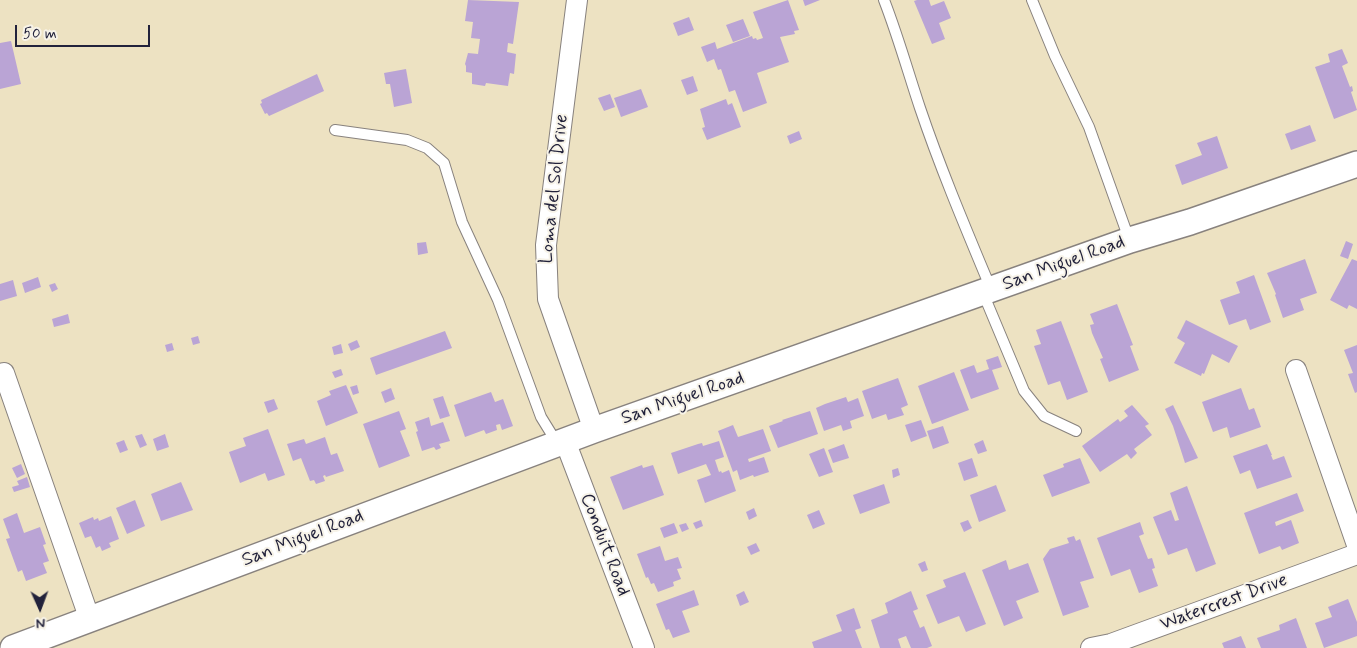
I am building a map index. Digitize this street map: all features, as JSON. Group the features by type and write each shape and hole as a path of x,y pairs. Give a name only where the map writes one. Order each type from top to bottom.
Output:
{"street":[{"name":"Loma del Sol Drive","path":"576,0 546,245 547,290 548,299 594,430"},
{"name":"San Miguel Road","path":"13,648 594,430 1130,240 1190,222 1357,164"},
{"path":"1296,370 1357,545"},
{"path":"4,373 90,620"},
{"name":"Conduit Road","path":"561,443 644,648"},
{"name":"Watercrest Drive","path":"1091,648 1111,644 1357,554"}],"lane":[{"path":"884,0 949,188 1024,391 1044,416 1076,431"},
{"path":"1032,0 1055,56 1089,127 1130,240"},
{"path":"335,130 407,140 427,148 444,163 462,222 498,300 541,417 561,443"}],"building":[{"path":"468,0 519,2 513,44 508,43 507,52 516,54 514,74 510,73 508,86 486,83 485,86 472,84 472,73 466,72 465,64 468,53 478,54 480,39 471,38 473,22 465,21"},
{"path":"788,0 799,30 794,31 795,34 780,37 789,62 757,73 767,103 743,112 735,90 729,92 721,69 718,70 714,59 707,62 701,47 715,42 717,49 752,36 753,39 756,38 757,40 763,38 753,12"},
{"path":"803,0 820,0 805,6"},
{"path":"929,0 931,6 944,1 951,18 939,23 945,39 932,44 914,1"},
{"path":"689,17 694,30 678,36 673,23"},
{"path":"743,19 750,36 733,42 726,25"},
{"path":"11,41 21,84 0,89 0,43"},
{"path":"1342,49 1348,63 1342,66 1350,87 1352,86 1353,91 1351,92 1357,110 1334,119 1315,67 1330,62 1328,54"},
{"path":"406,69 412,103 394,107 390,84 386,84 384,73"},
{"path":"317,74 324,91 269,116 267,113 265,114 260,104 262,103 261,100"},
{"path":"693,76 698,91 687,95 681,80"},
{"path":"641,89 648,107 621,117 614,98"},
{"path":"610,94 615,107 604,111 598,98"},
{"path":"726,99 728,105 732,103 741,127 707,140 702,128 705,127 700,109"},
{"path":"1310,125 1316,141 1291,150 1285,134"},
{"path":"799,131 802,139 790,144 787,136"},
{"path":"1217,136 1228,168 1182,185 1175,165 1202,155 1197,143"},
{"path":"1346,241 1353,244 1348,259 1340,256"},
{"path":"426,242 428,253 418,255 417,243"},
{"path":"1305,259 1317,293 1300,299 1304,310 1283,318 1267,273"},
{"path":"1352,259 1357,261 1357,309 1349,305 1347,309 1330,300"},
{"path":"1254,275 1271,322 1250,330 1246,319 1229,325 1220,300 1240,293 1236,282"},
{"path":"38,277 41,287 25,293 22,283"},
{"path":"13,280 17,296 0,301 0,284"},
{"path":"55,283 58,289 52,292 49,285"},
{"path":"1117,304 1133,345 1130,346 1139,370 1109,382 1100,359 1103,358 1092,333 1090,325 1094,324 1090,314"},
{"path":"68,314 70,323 54,327 52,319"},
{"path":"1186,320 1238,346 1229,363 1212,354 1204,374 1202,373 1201,376 1174,363 1185,343 1177,338"},
{"path":"1061,321 1088,392 1067,400 1060,381 1048,385 1034,346 1041,344 1036,330"},
{"path":"445,331 452,348 376,375 370,358"},
{"path":"198,336 200,343 193,345 191,338"},
{"path":"357,340 360,347 351,351 348,344"},
{"path":"172,343 174,350 167,352 165,345"},
{"path":"341,344 343,353 334,355 332,347"},
{"path":"1357,345 1357,392 1355,393 1348,374 1353,373 1344,350"},
{"path":"998,356 1002,367 992,370 999,389 971,399 960,370 974,365 977,373 989,369 986,360"},
{"path":"341,369 343,375 335,378 332,372"},
{"path":"954,372 969,410 932,424 918,386"},
{"path":"898,378 908,405 901,408 904,415 888,420 886,414 872,419 862,391"},
{"path":"346,385 358,413 326,426 317,401 331,395 329,391"},
{"path":"357,385 359,393 353,395 350,387"},
{"path":"391,388 395,399 385,403 381,392"},
{"path":"1241,388 1249,410 1254,408 1261,427 1230,438 1227,427 1213,432 1202,402"},
{"path":"491,392 495,402 503,399 513,426 502,430 500,424 496,425 497,430 486,434 484,430 465,437 454,405"},
{"path":"443,396 450,416 440,419 433,399"},
{"path":"846,397 848,402 858,398 864,416 850,421 852,428 843,431 841,425 824,431 816,408"},
{"path":"274,399 278,409 268,413 264,402"},
{"path":"1132,405 1149,424 1145,426 1152,435 1134,449 1137,453 1131,459 1127,454 1100,472 1082,446 1118,419 1120,422 1128,416 1124,411"},
{"path":"1173,405 1198,458 1185,463 1173,426 1165,409"},
{"path":"399,411 406,429 400,431 410,456 379,468 363,424"},
{"path":"810,411 818,434 778,448 769,426"},
{"path":"429,417 431,426 443,422 450,441 439,444 441,448 436,450 434,447 422,451 415,422"},
{"path":"921,420 927,436 911,442 905,425"},
{"path":"733,425 738,437 763,429 771,451 748,459 749,462 764,457 769,472 740,480 737,470 733,472 718,431"},
{"path":"943,426 949,443 933,449 927,431"},
{"path":"268,429 285,475 268,481 265,473 240,483 229,452 246,446 243,438"},
{"path":"142,434 147,445 140,448 135,436"},
{"path":"165,434 169,447 157,451 153,439"},
{"path":"325,437 331,455 337,453 344,471 326,477 325,475 323,476 325,481 316,484 314,480 310,481 301,458 293,461 287,444 304,439 306,444"},
{"path":"124,440 128,450 120,453 116,443"},
{"path":"983,440 987,451 978,454 974,444"},
{"path":"719,441 724,457 715,460 719,472 721,471 722,473 729,470 736,491 705,503 697,480 711,475 706,464 678,474 671,453 702,443 703,446"},
{"path":"844,444 849,458 833,463 828,450"},
{"path":"1267,444 1273,460 1284,456 1292,477 1257,489 1250,470 1240,474 1233,456"},
{"path":"824,448 833,472 819,477 809,454"},
{"path":"972,458 978,476 964,481 958,463"},
{"path":"1080,458 1090,483 1052,497 1043,475 1064,467 1063,464"},
{"path":"21,464 25,474 17,478 12,468"},
{"path":"642,465 643,468 653,465 664,495 623,510 610,477"},
{"path":"898,468 900,475 893,478 892,470"},
{"path":"27,477 30,487 14,492 12,487 19,485 17,481"},
{"path":"181,482 193,510 161,521 151,494"},
{"path":"884,484 890,503 860,514 853,495"},
{"path":"996,485 1006,511 979,522 970,495"},
{"path":"1187,486 1216,564 1196,572 1187,548 1168,555 1153,517 1171,510 1175,521 1179,520 1170,493"},
{"path":"1297,493 1304,511 1275,522 1276,526 1291,520 1299,543 1282,550 1280,546 1259,554 1244,513"},
{"path":"135,500 145,526 127,534 116,508"},
{"path":"754,508 757,516 749,520 746,512"},
{"path":"819,510 825,524 813,529 807,515"},
{"path":"17,513 24,533 40,527 46,544 43,545 49,561 43,563 47,573 26,581 22,570 18,572 6,539 10,538 3,519"},
{"path":"111,516 119,539 109,543 111,547 102,551 100,546 96,548 91,536 85,538 79,523 93,517 94,520 98,518 99,521"},
{"path":"701,520 703,526 696,529 693,523"},
{"path":"968,520 972,528 964,532 960,523"},
{"path":"1140,522 1144,534 1139,536 1148,559 1152,558 1155,568 1152,569 1158,586 1139,593 1130,569 1111,576 1097,538"},
{"path":"674,523 678,533 664,538 660,528"},
{"path":"686,523 689,529 682,532 679,525"},
{"path":"1074,536 1076,541 1080,539 1094,578 1080,582 1089,607 1063,616 1043,559 1050,549 1069,543 1067,538"},
{"path":"756,543 760,551 751,555 747,547"},
{"path":"660,546 665,561 678,557 682,568 677,569 681,579 673,582 674,586 658,592 654,583 651,584 648,577 646,578 637,554"},
{"path":"1006,560 1009,570 1028,563 1039,592 1016,601 1023,618 1004,626 982,570"},
{"path":"925,561 928,570 922,572 918,564"},
{"path":"965,572 986,624 966,632 959,616 938,624 926,595 946,587 943,580"},
{"path":"694,590 699,605 682,611 690,632 673,638 669,629 666,630 656,604"},
{"path":"744,591 749,602 740,606 736,595"},
{"path":"911,591 918,609 913,611 920,628 924,626 932,646 927,648 911,648 906,636 898,639 901,648 880,648 871,620 888,613 885,603"},
{"path":"1348,599 1357,622 1357,636 1324,648 1315,623 1332,617 1328,607"},
{"path":"854,608 861,628 855,630 862,648 814,648 812,642 842,631 836,615"},
{"path":"1296,618 1307,648 1261,648 1257,638 1280,630 1279,625"},
{"path":"1241,636 1246,648 1224,648 1222,643"}]}
